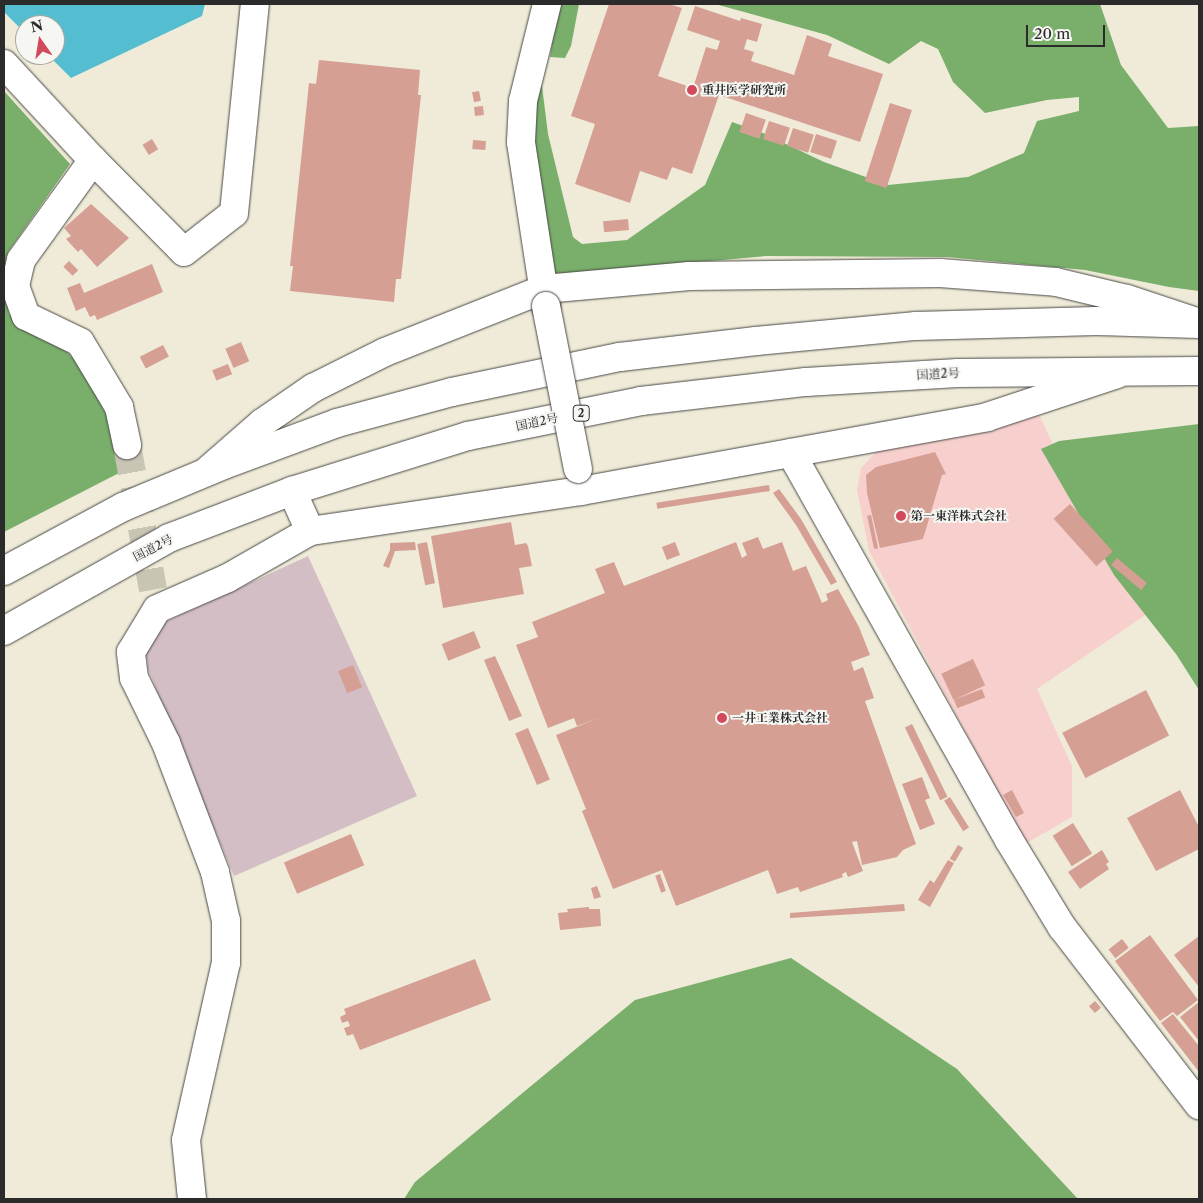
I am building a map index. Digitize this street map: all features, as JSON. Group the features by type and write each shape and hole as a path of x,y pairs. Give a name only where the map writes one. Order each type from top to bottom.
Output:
{"main road":[{"path":"4,64 93,160 184,252 234,213 255,4"},
{"path":"547,4 523,101 521,142 545,298 580,480"},
{"path":"93,160 21,260 15,286 26,316 80,342 119,408 128,445"},
{"path":"206,472 262,423 313,388 385,352 545,298 689,276 940,273 1056,282 1127,299 1199,323"},
{"path":"4,571 123,507 206,472 337,423 452,392 620,357 756,341 916,326 1096,321 1199,323"},
{"path":"192,1199 186,1140 226,963 226,921 215,872 166,743 134,678 131,652 155,600 228,578 310,531 580,480 790,453 987,417 1128,370"},
{"name":"国道2号","path":"4,631 169,538 292,491 468,436 640,401 806,382 949,373 1128,370 1199,371"},
{"path":"790,453 1009,840 1057,919 1199,1105"},
{"path":"292,491 310,531"}],"shaded area":[{"path":"1039,414 1076,495 1163,603 1037,689 1072,766 1072,817 1025,844 869,551 857,490 861,468 880,448"},
{"path":"308,556 417,796 234,876 148,669 146,650 163,623"}],"green space":[{"path":"558,4 579,4 571,46 565,58 550,57"},
{"path":"715,4 1100,4 1121,65 1168,128 1199,126 1199,291 1169,287 1085,270 947,257 766,256 555,275 546,235 531,136 534,88 542,86 548,134 573,237 582,244 627,240 705,185 732,122 763,133 824,162 888,185 968,177 1024,153 1037,121 1079,111 1079,97 1047,100 985,113 953,82 938,49 921,41 889,64 827,35"},
{"path":"4,91 70,164 8,252 4,279"},
{"path":"4,282 9,314 29,329 58,342 83,369 116,434 121,472 4,532"},
{"path":"1199,424 1199,690 1176,654 1114,575 1041,449 1059,441"},
{"path":"791,958 957,1069 1078,1199 404,1199 415,1182 635,1000"}],"water":[{"path":"4,4 205,4 202,16 71,78 58,65 65,65 65,15 15,15 15,23 4,12"}],"building":[{"path":"609,4 669,4 682,8 658,76 693,88 706,47 717,50 720,41 687,30 695,6 740,21 741,18 762,24 757,42 747,39 744,49 754,52 751,61 794,75 807,35 832,44 828,56 883,74 860,142 719,95 692,174 672,167 667,180 640,171 630,203 575,184 595,124 571,116"},
{"path":"319,60 420,70 418,95 421,95 401,279 396,279 394,302 290,291 293,266 290,266 309,83 316,84"},
{"path":"479,91 481,101 474,102 472,92"},
{"path":"890,103 912,110 887,188 865,181"},
{"path":"483,106 484,115 475,116 474,107"},
{"path":"746,113 766,120 759,139 739,132"},
{"path":"769,121 790,128 784,146 763,139"},
{"path":"793,128 814,135 808,153 787,146"},
{"path":"816,134 837,141 831,159 810,152"},
{"path":"152,139 158,149 149,155 143,145"},
{"path":"473,140 486,141 485,150 472,149"},
{"path":"91,204 129,238 97,267 81,249 78,252 66,239 71,236 64,228"},
{"path":"628,219 629,230 604,232 603,221"},
{"path":"69,261 78,270 73,276 63,267"},
{"path":"152,264 163,292 97,320 95,315 90,317 85,307 76,311 67,288 80,283 84,293"},
{"path":"241,342 249,361 234,368 225,349"},
{"path":"163,345 169,357 146,368 140,357"},
{"path":"228,364 232,374 216,381 212,370"},
{"name":"第一東洋株式会社","path":"935,452 946,474 942,475 923,539 880,548 867,493 866,475 876,467"},
{"path":"769,485 770,491 657,509 656,503"},
{"path":"779,489 801,519 837,582 831,585 796,525 773,493"},
{"path":"1070,504 1113,552 1096,566 1054,519"},
{"path":"871,515 878,548 874,549 867,516"},
{"path":"511,522 515,545 526,543 532,566 519,568 524,594 443,608 431,536"},
{"path":"758,537 763,549 782,542 793,571 806,566 822,603 828,600 826,594 838,589 859,627 870,655 851,662 854,671 863,667 874,698 865,701 916,844 903,850 897,857 862,865 857,841 852,842 863,871 848,877 846,872 842,874 843,877 800,892 798,887 777,894 768,870 676,906 662,870 613,889 582,811 586,809 556,735 601,717 577,726 574,718 548,728 516,645 538,637 532,622 605,593 595,569 614,562 624,586 736,542 742,558 747,555 742,543"},
{"path":"415,542 416,550 395,551 389,568 383,566 390,550 390,543"},
{"path":"427,542 435,583 425,585 417,544"},
{"path":"675,542 680,555 667,560 662,547"},
{"path":"1117,558 1147,583 1141,590 1111,565"},
{"path":"474,631 481,648 448,661 442,644"},
{"path":"495,656 522,716 509,721 484,660"},
{"path":"973,659 985,685 954,700 941,674"},
{"path":"353,665 362,687 347,693 338,671"},
{"path":"982,689 985,697 957,708 954,700"},
{"path":"1146,690 1169,735 1085,778 1062,733"},
{"path":"912,724 948,797 940,800 905,728"},
{"path":"528,728 550,780 537,785 515,733"},
{"path":"922,777 930,798 925,800 935,824 920,830 902,784"},
{"path":"1012,790 1024,813 1016,817 1003,795"},
{"path":"1180,790 1199,827 1199,849 1156,871 1127,818"},
{"path":"950,797 969,828 963,831 944,801"},
{"path":"1073,823 1092,854 1072,866 1053,836"},
{"path":"351,834 364,865 297,894 284,863"},
{"path":"958,845 963,848 955,862 950,859"},
{"path":"1102,850 1109,862 1106,864 1109,869 1080,889 1068,872"},
{"path":"948,860 954,863 930,907 918,900 930,880 934,883"},
{"path":"660,874 666,891 661,893 655,876"},
{"path":"597,886 601,897 594,899 591,888"},
{"path":"904,904 905,911 790,918 790,913"},
{"path":"589,907 589,909 600,909 601,926 560,930 558,913 568,912 567,909"},
{"path":"1150,935 1198,1000 1177,1016 1173,1012 1160,1021 1115,961"},
{"path":"1199,936 1199,987 1174,955"},
{"path":"1122,939 1129,948 1115,958 1109,949"},
{"path":"475,959 491,1000 360,1050 353,1034 347,1036 344,1028 350,1026 348,1021 342,1023 340,1017 346,1014 344,1009"},
{"path":"1095,1001 1101,1008 1095,1013 1089,1006"},
{"path":"1199,1002 1199,1041 1180,1017"},
{"path":"1173,1014 1199,1046 1199,1072 1161,1023"}],"tunnel":[{"path":"127,445 153,590"}],"place":[{"name":"重井医学研究所","path":"692,90"},
{"name":"第一東洋株式会社","path":"901,516"},
{"name":"一井工業株式会社","path":"722,718"}]}
